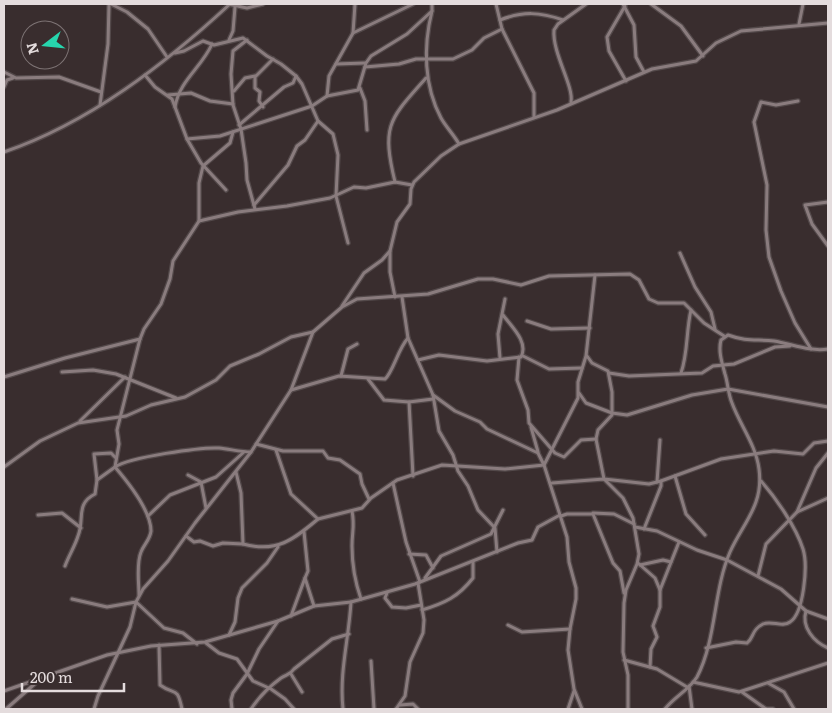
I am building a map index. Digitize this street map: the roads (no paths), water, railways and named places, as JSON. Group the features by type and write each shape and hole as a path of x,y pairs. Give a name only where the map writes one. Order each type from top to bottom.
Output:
{"street":[{"path":"100,105 100,92 108,44 110,4 127,12 148,29 167,57"},
{"path":"175,53 229,4 248,8 263,4"},
{"path":"327,96 329,76 353,33 355,4"},
{"path":"353,33 413,4"},
{"path":"432,4 427,30 428,59 426,78 440,116 459,144"},
{"path":"496,4 502,29 534,93 534,117"},
{"path":"571,103 571,94 560,64 553,34 555,27 586,4"},
{"path":"651,4 681,26 703,56"},
{"path":"799,24 803,4"},
{"path":"624,5 634,26 636,57 644,72"},
{"path":"624,5 607,37 609,51 626,81"},
{"path":"228,40 233,31 235,6"},
{"path":"367,130 364,102 360,88 365,65 370,56 407,34 432,11"},
{"path":"500,20 522,13 538,13 563,20"},
{"path":"395,297 390,272 390,251 397,222 410,204 412,185 440,156 459,144 557,110 644,72 696,61 716,43 741,31 828,22"},
{"path":"336,64 365,65 458,57 472,50 484,38 502,29"},
{"path":"4,152 71,123 145,76 167,57 175,53 184,51 203,41 212,44 236,38 247,40 296,76 302,84 318,121 333,134 338,155 336,196 348,243"},
{"path":"247,40 234,49 233,104 240,127 247,165 246,180 255,208"},
{"path":"175,107 188,77 205,59 212,44"},
{"path":"233,91 245,78 255,76 273,59"},
{"path":"4,72 13,78"},
{"path":"145,76 155,87 172,99 187,139 204,166 226,190"},
{"path":"255,76 255,88 260,92 259,102 263,107"},
{"path":"187,139 208,139 233,132 284,87 293,83 296,76"},
{"path":"4,87 7,80 13,78 59,77 100,92"},
{"path":"395,182 390,155 391,122 396,112 426,78"},
{"path":"240,127 312,106 327,96 360,88"},
{"path":"167,95 191,93 210,101 233,104"},
{"path":"798,100 776,105 761,102 754,122 767,185 766,230 769,257 795,323 811,349"},
{"path":"255,208 288,165 298,145 305,140 318,121"},
{"path":"139,596 140,553 150,531 148,516 126,479 115,466 119,444 117,430 128,377 140,339 144,329 161,304 170,279 173,261 199,221 199,182 204,166 230,143 233,132"},
{"path":"199,221 255,208 291,206 336,196 352,187 366,188 395,182 412,185"},
{"path":"828,202 806,205 812,224 828,246"},
{"path":"342,307 364,273 382,260 390,251"},
{"path":"680,253 695,287 711,312 715,330"},
{"path":"95,708 130,627 139,596 251,452 291,390 314,332 342,307 356,299 428,294 478,279 493,279 521,285 549,276 630,274 639,280 644,294 651,301 682,302 704,323 724,336 746,341 772,341 811,349 828,349"},
{"path":"544,465 564,422 578,400 578,382 586,356 596,275"},
{"path":"402,297 408,338 433,397 439,431 453,454 457,467 470,489 478,510 495,528 497,552"},
{"path":"500,358 498,334 505,299"},
{"path":"681,373 685,362 684,352 691,310"},
{"path":"503,314 517,332 522,344 516,380 524,398 538,453 551,483 567,537 569,562 576,588 568,650 574,690 582,709"},
{"path":"527,322 550,330 590,328"},
{"path":"4,468 40,441 80,422 121,416 151,405 179,399 216,380 230,366 259,354 291,337 314,332"},
{"path":"706,648 736,642 747,644 753,632 762,624 783,625 791,621 800,607 804,589 804,553 788,520 761,480 745,427 733,406 722,364 720,345 724,336"},
{"path":"291,390 341,376 368,380 388,378 399,352 408,338"},
{"path":"4,377 64,358 140,339"},
{"path":"341,376 348,349 357,344"},
{"path":"586,356 592,363 609,373 630,376 702,373 714,366 734,364 775,347 791,345"},
{"path":"418,360 439,355 487,361 521,356 549,369 582,368"},
{"path":"62,372 93,370 128,377 157,392 179,399"},
{"path":"609,373 612,392 612,413 598,430 596,439 604,479 623,498 635,526 639,564 625,596"},
{"path":"80,422 128,377"},
{"path":"368,380 384,400 409,402 433,397 454,411 480,422 487,430 538,453"},
{"path":"579,392 586,403 612,413 630,414 692,395 728,389 828,407"},
{"path":"409,402 413,476"},
{"path":"531,427 552,450 564,457 581,440 596,439"},
{"path":"644,528 661,486 659,482 660,440"},
{"path":"551,483 604,479 645,484 659,482 716,460 774,451 803,454 814,444 828,441"},
{"path":"256,444 276,450 320,450 328,458 340,460 360,474 362,484 369,499"},
{"path":"97,480 115,466 130,461 192,449 217,448 251,452"},
{"path":"276,450 291,494 318,519"},
{"path":"148,516 170,495 222,473 244,452"},
{"path":"65,566 80,528 81,509 87,498 95,494 97,480 94,454 111,453 116,458"},
{"path":"797,512 814,471 828,453"},
{"path":"229,635 235,622 238,598 242,588 268,563 278,547 304,532 318,519 352,511 364,506 369,499 392,483 432,467 505,469 544,465"},
{"path":"236,472 241,493 244,544"},
{"path":"188,474 201,482 206,509"},
{"path":"675,476 686,514 705,535"},
{"path":"665,709 693,682 716,616 727,560 747,524 750,513 756,508 761,480"},
{"path":"392,483 409,554 419,582 423,633 410,662 406,690 396,709"},
{"path":"758,576 766,544 797,512 828,498"},
{"path":"425,579 440,556 462,545 482,540 490,534 495,528 503,510"},
{"path":"352,511 355,528 352,545 354,570 361,600"},
{"path":"592,513 613,563 620,571 625,596 624,660 628,675 628,709"},
{"path":"4,691 19,684 38,681 118,653 159,645 197,644 278,621 314,606 351,602 387,593 532,540 538,527 560,516 592,513 615,514 635,526 657,531 679,542 727,560 782,589 806,611 828,619"},
{"path":"38,515 62,514 80,528"},
{"path":"291,616 308,571 304,532"},
{"path":"186,536 194,542 200,541 213,546 223,543 244,544 255,547 278,547"},
{"path":"650,667 651,648 656,637 653,626 660,608 660,590 679,542"},
{"path":"409,554 426,555 433,568"},
{"path":"639,564 663,560 671,562"},
{"path":"422,610 449,601 455,596 472,578 473,562"},
{"path":"639,564 655,578 660,590"},
{"path":"305,578 314,606"},
{"path":"387,593 385,598 392,607 406,608 421,605"},
{"path":"72,600 107,607 136,602"},
{"path":"136,602 164,628 183,633 197,644"},
{"path":"343,709 343,669 349,634 351,602"},
{"path":"806,611 804,618 809,634 828,648"},
{"path":"232,709 231,700 233,693 247,674 259,649 278,621"},
{"path":"508,625 522,632 570,628"},
{"path":"251,709 257,700 281,678 291,674 332,639 349,634"},
{"path":"205,642 219,653 237,659 247,674 258,685 270,689 285,698 294,709"},
{"path":"159,645 160,685 174,690 178,694 182,709"},
{"path":"624,660 658,668 688,686 692,709"},
{"path":"371,661 374,709"},
{"path":"741,692 828,663"},
{"path":"291,674 302,692"},
{"path":"6,709 38,681"},
{"path":"693,682 741,692 766,709 773,709"},
{"path":"768,683 784,692 794,709"},
{"path":"568,709 574,690"},
{"path":"399,705 413,704 418,709"}]}
